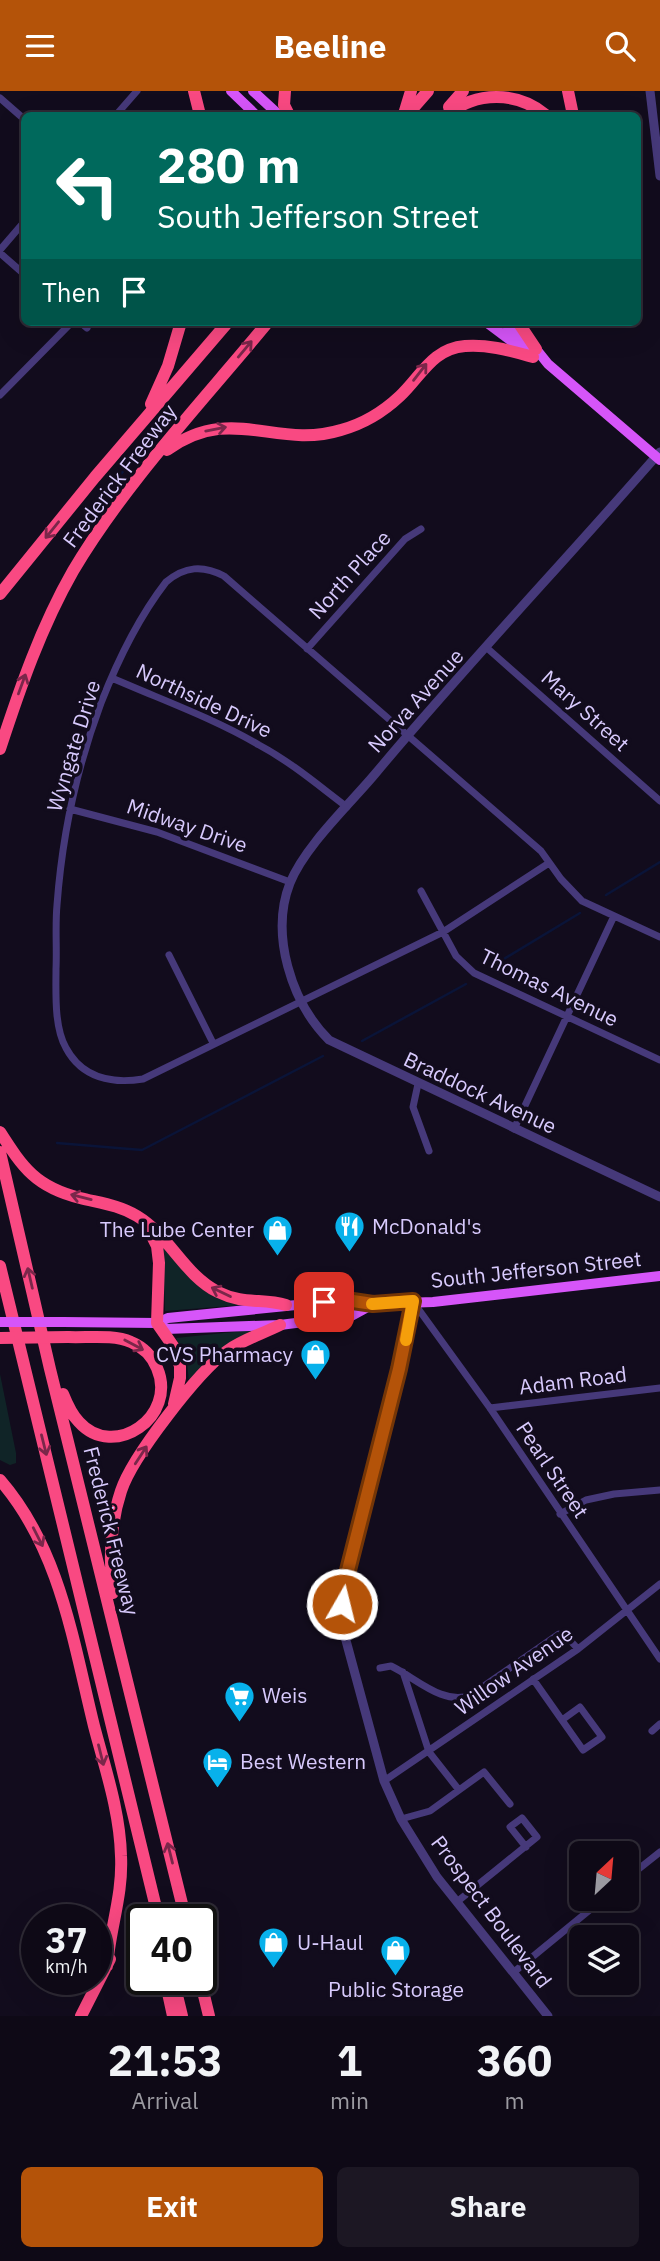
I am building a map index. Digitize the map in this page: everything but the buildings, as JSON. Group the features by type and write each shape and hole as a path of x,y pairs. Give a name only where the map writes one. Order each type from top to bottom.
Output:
{"highway":[{"path":"194,91 199,112"},
{"path":"285,91 284,105 288,112"},
{"path":"406,112 411,91"},
{"path":"408,112 428,91"},
{"path":"447,112 463,91"},
{"path":"568,91 572,112"},
{"path":"449,112 460,104 492,95 518,99 541,112"},
{"path":"95,477 151,404 168,366 180,326"},
{"name":"Frederick Freeway","path":"0,594 95,477 225,326"},
{"name":"Frederick Freeway","path":"0,749 41,635 85,552 119,504 265,326"},
{"path":"520,326 535,353"},
{"path":"155,459 178,442 220,428 251,428 274,434 302,436 353,426 366,421 389,405 436,356 456,347 489,347 535,353"},
{"path":"0,1132 19,1162 40,1181 65,1193 114,1205 144,1220 160,1233 194,1275 212,1288 240,1300 286,1305"},
{"name":"Frederick Freeway","path":"0,1152 50,1369 182,1904"},
{"path":"144,1220 157,1246 157,1323 173,1346 180,1366 173,1408"},
{"path":"0,1266 124,1772 154,1904"},
{"path":"0,1273 7,1286"},
{"path":"120,1645 110,1557 117,1507 127,1478 173,1408 203,1373 239,1343 280,1325"},
{"path":"0,1338 122,1339 146,1351 156,1365 161,1381 160,1398 154,1413 142,1426 127,1434 110,1436 94,1432 80,1423 69,1409 50,1369"},
{"path":"0,1480 37,1534 62,1594 114,1803 121,1855 121,1880 112,1940"},
{"path":"112,1952 127,1882 121,1796 124,1772"},
{"path":"81,2016 92,1995"},
{"path":"169,1995 173,2016"},
{"path":"177,1995 182,2016"},
{"path":"204,1995 209,2016"}],"main road":[{"path":"231,91 253,112"},
{"path":"253,91 276,112"},
{"path":"492,326 535,353"},
{"path":"507,326 535,353 659,456"},
{"name":"South Jefferson Street","path":"0,1322 157,1323 168,1318 262,1310 286,1305 346,1300 373,1304 433,1302 660,1276"},
{"name":"South Jefferson Street","path":"157,1323 166,1329 280,1325 351,1315 373,1304"}],"street":[{"path":"119,112 137,91"},
{"path":"650,91 660,176"},
{"path":"0,98 21,116"},
{"path":"21,226 0,252 21,271"},
{"path":"0,395 68,326"},
{"name":"Norva Avenue","path":"303,1002 284,950 283,922 290,882 306,855 408,735 659,456"},
{"name":"North Place","path":"307,649 405,539 422,529"},
{"name":"Wyngate Drive","path":"549,863 443,932 144,1079 117,1082 102,1079 90,1073 71,1056 65,1046 60,1030 56,993 57,906 70,809 96,719 113,678 159,590 174,575 194,568 204,568 224,576 541,851 576,897 614,916"},
{"name":"Mary Street","path":"487,648 660,801"},
{"name":"Northside Drive","path":"113,678 260,745 347,807"},
{"name":"Midway Drive","path":"70,809 157,832 290,882"},
{"name":"Thomas Avenue","path":"421,891 456,956 474,974 660,1060"},
{"path":"514,1129 614,916 660,937"},
{"path":"169,955 214,1044"},
{"name":"Braddock Avenue","path":"303,1002 318,1030 329,1040 660,1197"},
{"path":"418,1084 413,1107 429,1151"},
{"name":"Pearl Street","path":"413,1301 490,1408 660,1659"},
{"name":"Prospect Boulevard","path":"413,1301 399,1369 344,1586 341,1622 384,1781 401,1819 437,1877 548,2016"},
{"name":"Adam Road","path":"490,1408 660,1388"},
{"path":"560,1514 586,1500 614,1494 660,1490"},
{"name":"Willow Avenue","path":"384,1781 578,1649 660,1584"},
{"path":"380,1668 391,1666 434,1692 461,1699 471,1695 559,1634 567,1637 578,1649"},
{"path":"403,1672 429,1752 459,1790"},
{"path":"533,1679 583,1750 601,1737 580,1707 562,1720"},
{"path":"652,1731 660,1724"},
{"path":"401,1819 429,1811 484,1772 510,1804"},
{"path":"458,1901 526,1847"},
{"path":"639,1869 660,1852"},
{"path":"514,1972 588,1911"}],"green space":[{"path":"160,1236 174,1257 242,1305 165,1311"},
{"path":"253,1330 189,1382 187,1363 176,1338"},
{"path":"0,1374 16,1453 16,1463 10,1465 0,1460"}],"waterway":[{"path":"121,474 131,462"},
{"path":"606,895 660,862"},
{"path":"489,968 580,913"},
{"path":"362,1041 466,984"},
{"path":"57,1143 142,1150 323,1056"}],"slow traffic":[{"path":"372,1304 413,1301 406,1340"}],"place":[{"name":"McDonald's","path":"349,1254"},
{"name":"The Lube Center","path":"277,1257"},
{"name":"CVS Pharmacy","path":"316,1382"},
{"name":"Weis","path":"239,1723"},
{"name":"Best Western","path":"217,1789"},
{"name":"U-Haul","path":"274,1970"},
{"name":"Public Storage","path":"396,1977"}],"route":[{"path":"324,1302 346,1300 373,1304 413,1301 399,1369 344,1586 342,1604"}]}
